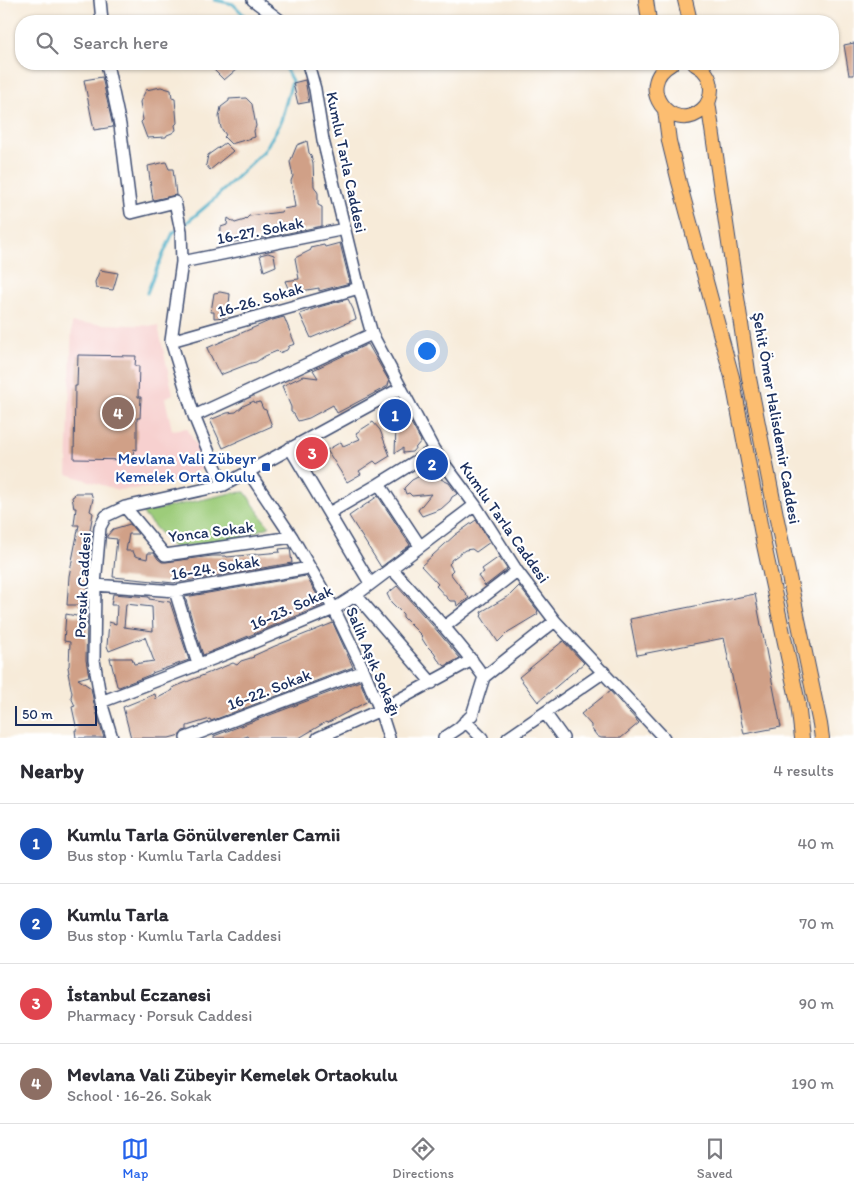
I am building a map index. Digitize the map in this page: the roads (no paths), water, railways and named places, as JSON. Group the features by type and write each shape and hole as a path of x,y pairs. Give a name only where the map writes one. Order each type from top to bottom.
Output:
{"main road":[{"path":"646,0 648,15"},
{"path":"685,0 689,15"},
{"path":"656,70 657,79"},
{"path":"662,70 655,88 660,104 665,110 676,115 689,116 701,111 708,102"},
{"name":"Şehit Ömer Halisdemir Caddesi","path":"704,70 710,81 711,91 708,102 749,378 822,738"},
{"path":"665,110 669,141 679,182 732,377 764,545 798,703 802,738"}],"street":[{"path":"253,0 273,15"},
{"path":"100,2 101,15"},
{"path":"108,70 120,125 131,213 175,202 181,232 182,262 171,341 194,416 224,484"},
{"name":"Kumlu Tarla Caddesi","path":"310,70 315,89 323,140 358,288 372,334 400,388 434,450 474,505 517,571 555,621 604,672 662,738"},
{"name":"16-27. Sokak","path":"182,262 345,229"},
{"name":"16-26. Sokak","path":"171,341 358,288"},
{"path":"194,416 372,334"},
{"name":"Porsuk Caddesi","path":"112,738 100,702 94,660 95,585 100,527 106,516 126,507 224,484 400,388"},
{"path":"290,448 370,584"},
{"path":"329,514 434,450"},
{"name":"Salih Aşık Sokağı","path":"248,471 292,537 334,608 364,670 389,738"},
{"path":"378,484 420,546"},
{"name":"16-23. Sokak","path":"100,702 334,608 356,595 474,505"},
{"name":"Yonca Sokak","path":"126,507 165,555 292,537"},
{"name":"16-24. Sokak","path":"95,585 175,591 309,568"},
{"path":"391,568 444,627 484,677"},
{"path":"444,627 517,571"},
{"path":"175,591 198,664"},
{"path":"356,595 432,683"},
{"path":"444,738 459,728 472,715 484,677 555,621"},
{"path":"318,738 380,710 472,660"},
{"name":"16-22. Sokak","path":"186,738 364,670"},
{"path":"508,738 604,672"},
{"path":"545,713 563,738"},
{"path":"466,722 482,738"}],"waterway":[{"path":"215,0 233,4 244,15"},
{"path":"184,225 264,151 280,124 292,81 286,70"},
{"path":"147,293 173,233 177,230"}],"place":[{"name":"Mevlana Vali Zübeyir Kemelek Ortaokulu","path":"118,413"},
{"name":"Kumlu Tarla Gönülverenler Camii","path":"395,415"},
{"name":"İstanbul Eczanesi","path":"312,453"},
{"name":"Kumlu Tarla","path":"432,464"},
{"name":"Mevlana Vali Zübeyr Kemelek Orta Okulu","path":"266,467"}]}
